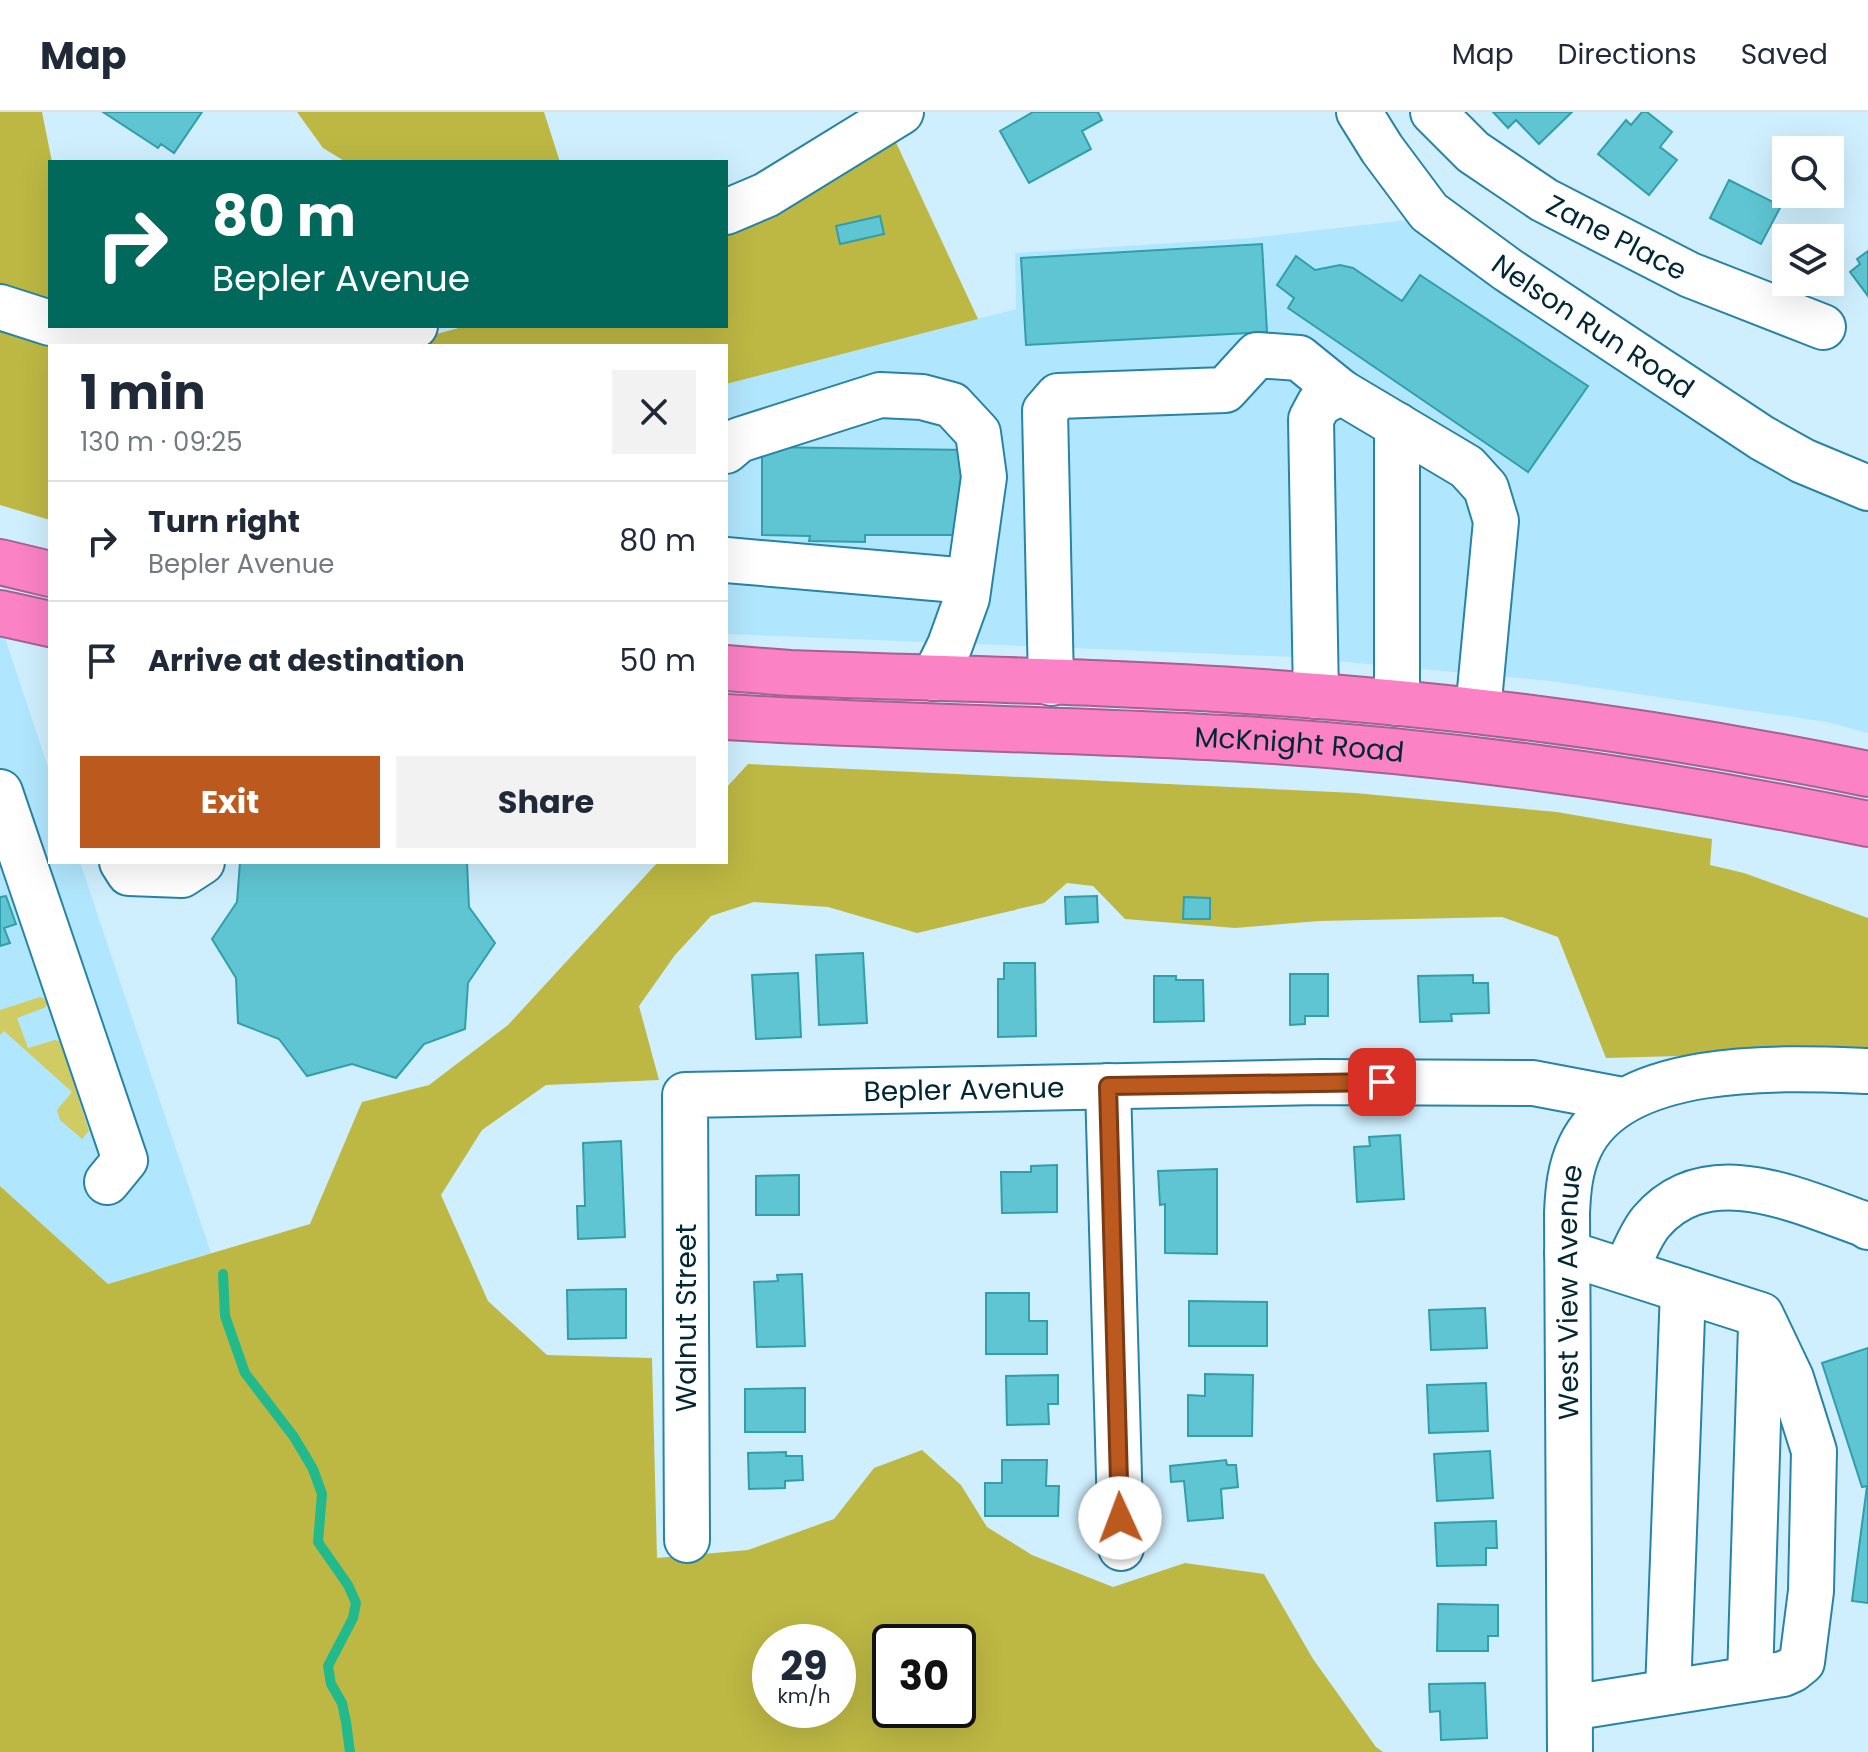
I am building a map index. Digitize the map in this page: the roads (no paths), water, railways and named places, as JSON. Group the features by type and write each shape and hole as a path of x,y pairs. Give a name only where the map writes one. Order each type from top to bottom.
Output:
{"highway":[{"path":"0,562 48,574"},
{"path":"0,613 48,624"},
{"name":"McKnight Road","path":"728,668 1316,696 1397,703 1635,732 1868,774"},
{"name":"McKnight Road","path":"728,717 1257,740 1384,751 1628,780 1868,824"}],"street":[{"path":"728,211 766,195 901,112"},
{"name":"Nelson Run Road","path":"1359,112 1429,212 1508,270 1762,438 1803,461 1868,488"},
{"name":"Zane Place","path":"1433,112 1473,152 1544,200 1690,275 1823,327"},
{"path":"0,307 48,322"},
{"path":"74,328 95,333 169,338 317,341 402,328"},
{"path":"1051,683 1045,411 1058,396 1225,390 1257,355 1299,358 1341,392 1467,467 1486,488 1496,521 1478,711"},
{"path":"1316,696 1311,419 1319,404 1341,392"},
{"path":"728,449 739,440 880,395 922,397 952,405 978,433 984,477 967,598 934,678"},
{"path":"1397,425 1397,703"},
{"path":"728,560 969,581"},
{"path":"0,792 125,1160 107,1182"},
{"path":"123,864 129,873 182,875 199,864"},
{"name":"West View Avenue","path":"1570,1752 1568,1187 1581,1145 1592,1128 1623,1100 1664,1083 1773,1071 1868,1071"},
{"name":"Bepler Avenue","path":"685,1095 1321,1082 1533,1083 1623,1100"},
{"path":"1108,1086 1121,1548"},
{"name":"Walnut Street","path":"685,1095 687,1540"},
{"path":"1625,1271 1650,1223 1674,1201 1700,1190 1741,1187 1786,1197 1868,1227"},
{"path":"1567,1253 1761,1315 1791,1378 1814,1451 1811,1591 1802,1662 1792,1670 1750,1679 1570,1708"},
{"path":"1668,1692 1683,1290"},
{"path":"1750,1679 1761,1315"}],"waterway":[{"path":"223,1274 225,1316 245,1373 294,1437 313,1469 322,1494 318,1542 348,1585 356,1603 353,1618 328,1666 331,1684 342,1703 350,1752"}]}
